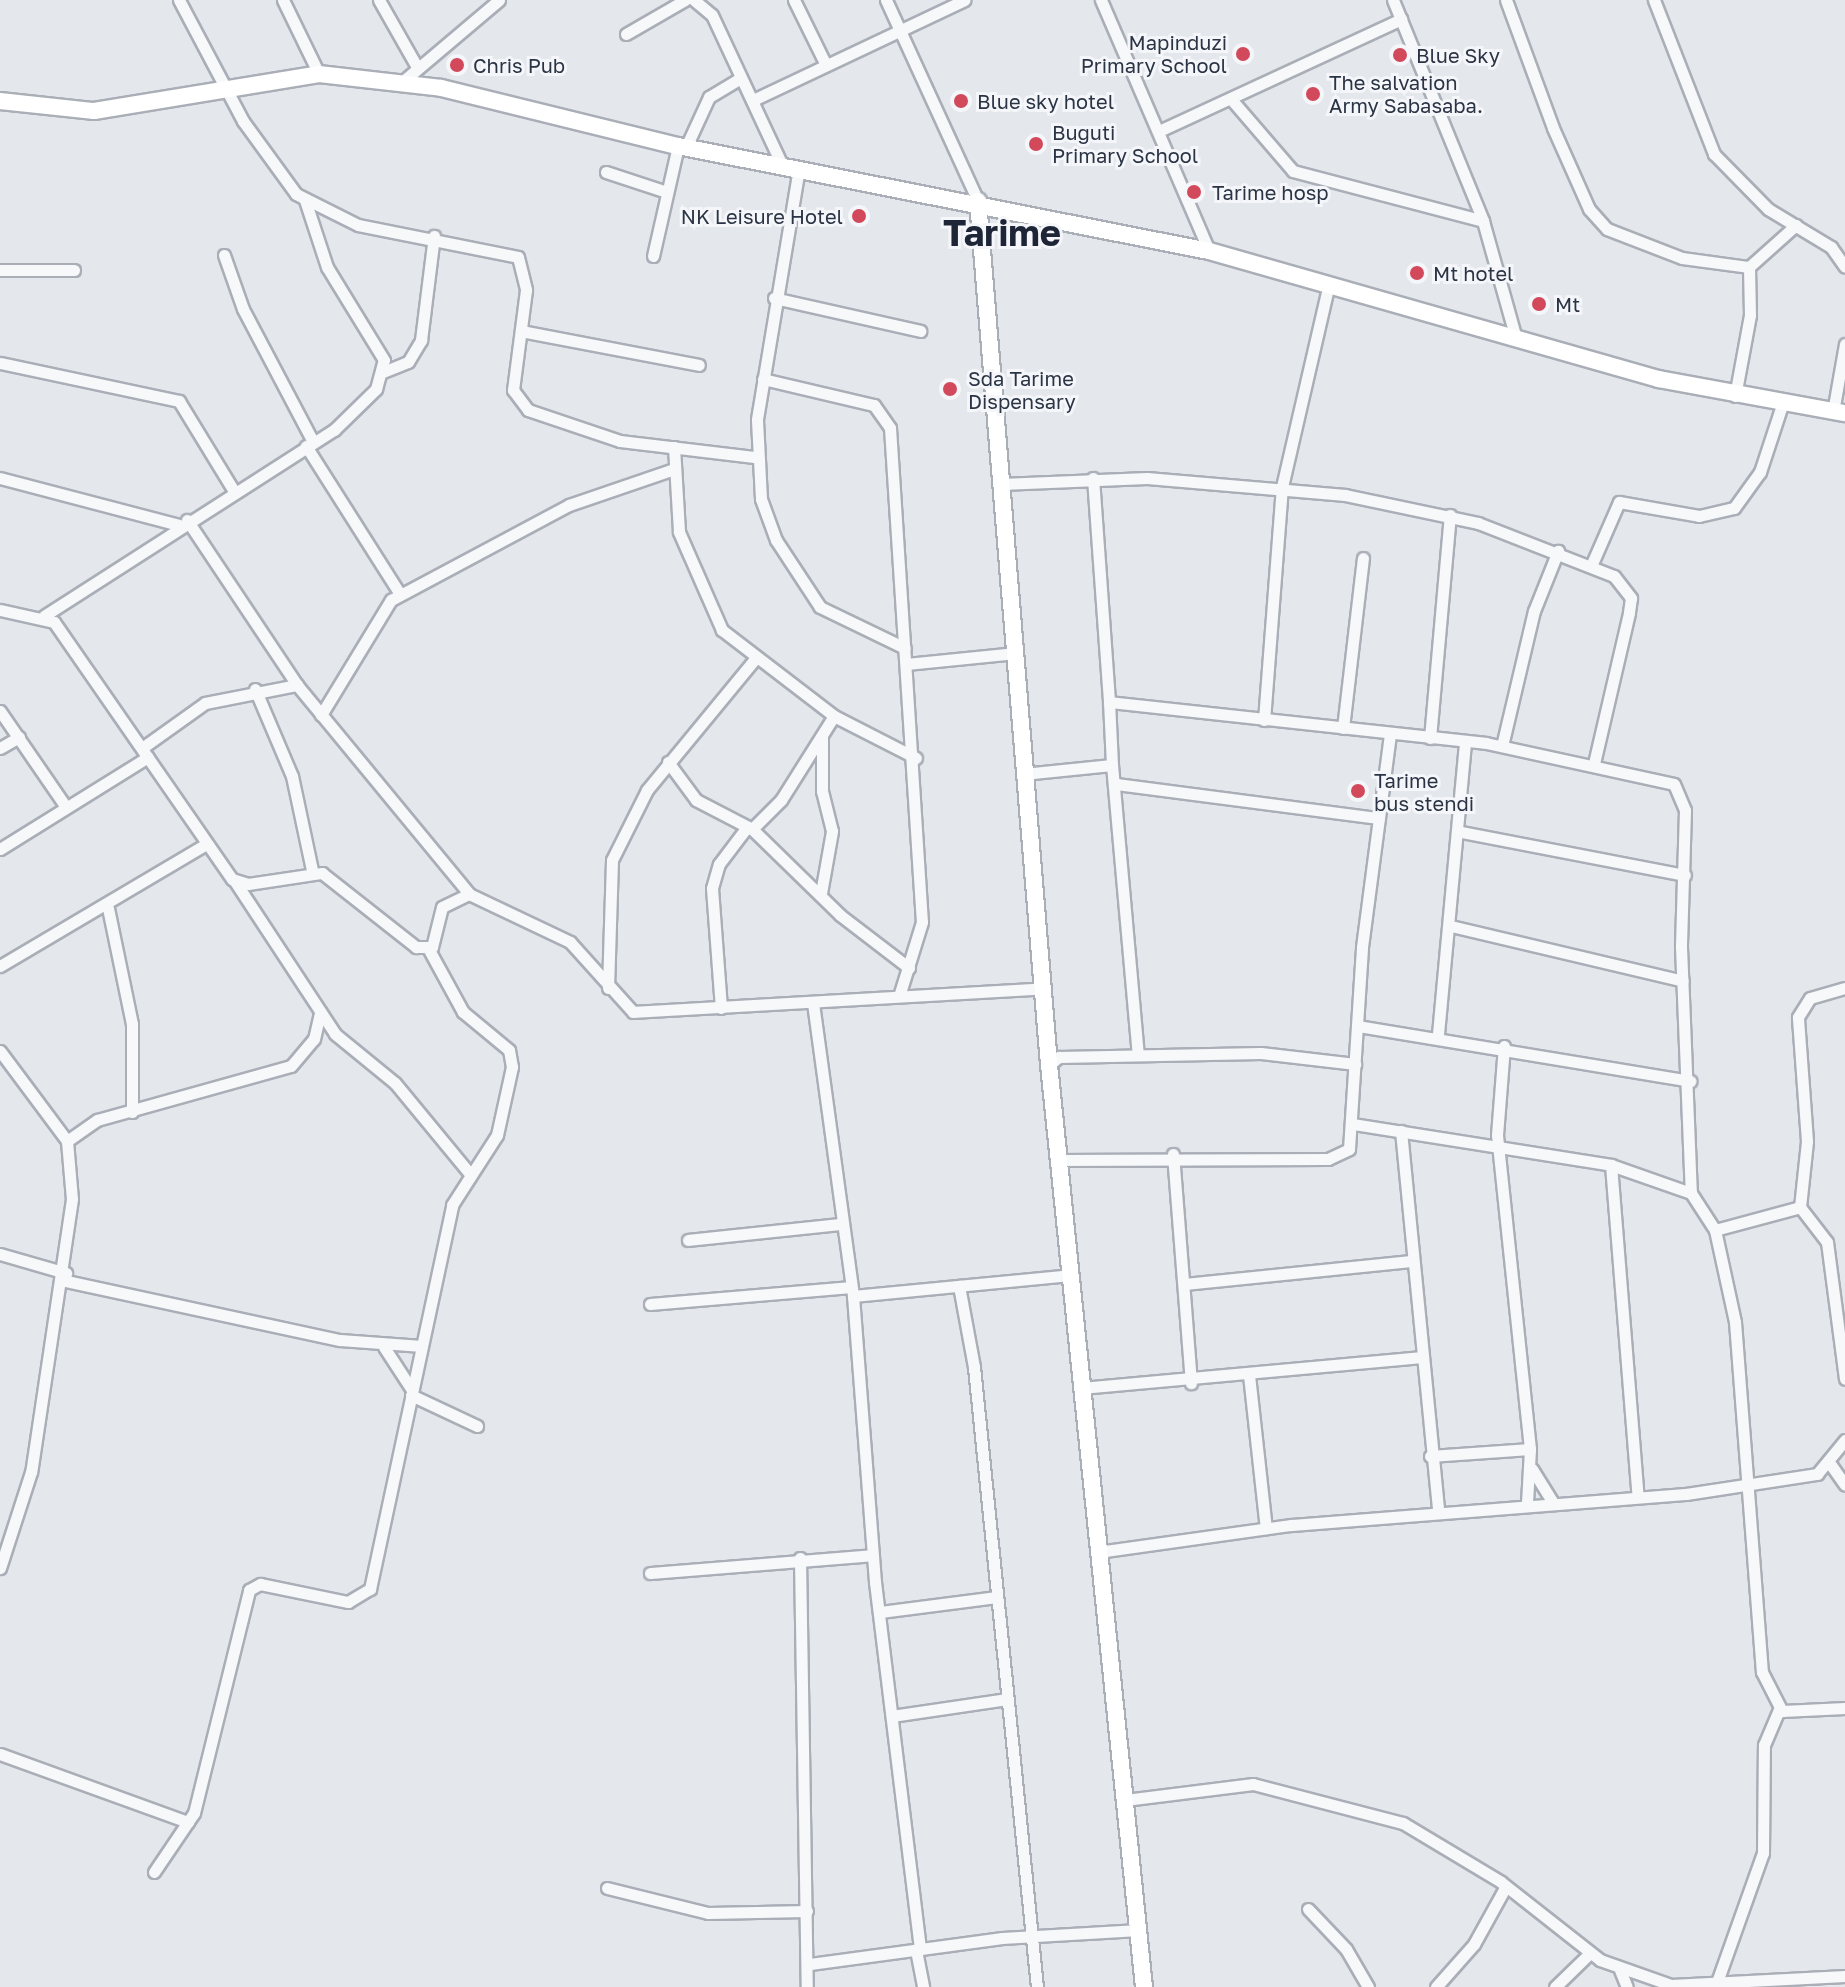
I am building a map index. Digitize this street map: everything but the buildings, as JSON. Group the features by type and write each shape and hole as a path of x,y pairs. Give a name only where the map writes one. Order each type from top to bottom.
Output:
{"main road":[{"path":"0,101 94,111 229,92 319,74 402,82 682,146 978,201 1209,251 1735,396 1839,413"},
{"path":"978,201 1049,1065 1144,1987"}],"street":[{"path":"179,0 259,146 305,200 358,225 434,236 518,257 525,269 513,390 528,410 620,441 754,457"},
{"path":"283,0 319,74"},
{"path":"379,0 416,65"},
{"path":"402,82 416,65 485,5 499,0"},
{"path":"626,34 685,0"},
{"path":"694,0 712,15 741,78 790,167 754,457 776,540 820,607 905,648"},
{"path":"794,0 825,63"},
{"path":"886,0 978,201"},
{"path":"753,100 825,63 965,0"},
{"path":"1101,0 1209,251"},
{"path":"1393,0 1483,221 1515,335"},
{"path":"1506,0 1553,128 1589,209 1607,229 1682,258 1749,267"},
{"path":"1654,0 1714,154 1768,209 1831,247 1845,267"},
{"path":"1159,131 1401,19"},
{"path":"653,256 667,192 682,146 709,97 741,78"},
{"path":"1231,99 1293,171 1483,221"},
{"path":"606,172 667,192"},
{"path":"305,200 308,225 376,342 383,372"},
{"path":"1735,396 1750,315 1749,267 1796,225"},
{"path":"44,616 183,522 310,444 354,413 383,372 408,362 421,340 434,236"},
{"path":"224,255 243,309 310,444 400,594"},
{"path":"0,270 74,270"},
{"path":"1264,720 1282,487 1329,283"},
{"path":"774,298 920,331"},
{"path":"521,331 699,365"},
{"path":"1839,413 1845,344"},
{"path":"0,363 179,401 234,491"},
{"path":"763,379 854,399 886,415 916,758 922,922 900,993"},
{"path":"1591,566 1619,502 1699,516 1734,508 1760,472 1782,405"},
{"path":"674,447 679,532 693,574 722,630 754,660 834,716 916,758"},
{"path":"321,715 357,647 400,594 569,505 674,469"},
{"path":"0,478 183,522 297,685 469,894 570,942 608,988 633,1012 813,1003 900,993 1044,988"},
{"path":"1093,478 1112,765 1116,784 1124,950 1138,1055"},
{"path":"1001,484 1093,478 1282,487 1450,515 1558,551 1614,576 1631,598 1594,764"},
{"path":"1430,738 1450,515"},
{"path":"1502,746 1534,611 1558,551"},
{"path":"1343,728 1363,558"},
{"path":"0,610 44,616 96,676 205,845 234,880 320,1012 343,1042 395,1083 470,1174"},
{"path":"907,664 1015,653"},
{"path":"608,988 612,860 668,762 754,660"},
{"path":"0,849 145,752 180,716 255,689 297,685"},
{"path":"154,1872 188,1822 249,1590 260,1584 348,1602 364,1597 452,1205 497,1135 512,1057 463,1012 429,950 312,870 292,776 255,689"},
{"path":"1109,702 1502,746 1674,784 1685,810 1683,981 1690,1081 1691,1193 1715,1230 1735,1322 1751,1484 1758,1652 1779,1710 1764,1745 1763,1853 1717,1982"},
{"path":"0,711 66,807"},
{"path":"721,1008 712,888 719,864 749,828 781,800 834,716"},
{"path":"1058,1160 1173,1154 1328,1159 1349,1149 1358,1026 1390,734"},
{"path":"821,893 832,831 822,791 822,736"},
{"path":"0,748 19,737"},
{"path":"1438,1034 1461,832 1465,741"},
{"path":"668,762 672,777 696,800 749,828 909,968"},
{"path":"1023,774 1112,765"},
{"path":"1116,784 1379,818"},
{"path":"1461,832 1685,875"},
{"path":"0,966 108,908 205,845"},
{"path":"234,880 248,884 312,870"},
{"path":"429,950 442,907 469,894"},
{"path":"108,908 132,1024 132,1112"},
{"path":"1451,926 1683,981"},
{"path":"1845,988 1810,998 1798,1017 1807,1141 1800,1207 1827,1242 1840,1305 1845,1379"},
{"path":"813,1003 839,1224 852,1292 872,1555 923,1987"},
{"path":"67,1141 97,1120 291,1066 314,1039 320,1012"},
{"path":"1358,1026 1438,1034 1690,1081"},
{"path":"1504,1046 1498,1146 1532,1469 1527,1503"},
{"path":"0,1051 67,1141 66,1277 31,1472 0,1568"},
{"path":"1049,1065 1059,1057 1261,1053 1355,1064"},
{"path":"1353,1124 1611,1165 1691,1193"},
{"path":"1401,1131 1420,1357 1438,1511"},
{"path":"1173,1154 1191,1383"},
{"path":"1611,1165 1638,1497"},
{"path":"1715,1230 1800,1207"},
{"path":"688,1240 839,1224"},
{"path":"0,1254 66,1277 384,1347 422,1346"},
{"path":"1185,1284 1413,1261"},
{"path":"650,1304 959,1286 1070,1275"},
{"path":"959,1286 1036,1935 1037,1987"},
{"path":"384,1347 412,1393 477,1426"},
{"path":"1081,1388 1191,1383 1323,1361 1420,1357"},
{"path":"1249,1375 1266,1528"},
{"path":"1098,1552 1266,1528 1527,1503 1638,1497 1751,1484 1831,1465 1845,1440"},
{"path":"1430,1456 1530,1449"},
{"path":"1831,1465 1845,1485"},
{"path":"1532,1469 1553,1502"},
{"path":"650,1573 800,1558 872,1555"},
{"path":"800,1558 810,1964 807,1987"},
{"path":"880,1612 997,1597"},
{"path":"892,1716 1007,1699"},
{"path":"1779,1710 1845,1708"},
{"path":"0,1754 188,1822"},
{"path":"1125,1800 1215,1784 1280,1788 1403,1823 1506,1886 1590,1953 1620,1970 1672,1986 1845,1976"},
{"path":"1443,1986 1506,1886"},
{"path":"607,1888 708,1913 807,1911"},
{"path":"1308,1909 1346,1949 1368,1987"},
{"path":"810,1964 1036,1935 1139,1930"},
{"path":"1555,1987 1590,1953"},
{"path":"1620,1970 1627,1987"},
{"path":"1753,1980 1768,1987"}],"place":[{"name":"Mapinduzi Primary School","path":"1243,54"},
{"name":"Blue Sky","path":"1400,55"},
{"name":"Chris Pub","path":"457,65"},
{"name":"The salvation Army Sabasaba.","path":"1313,94"},
{"name":"Blue sky hotel","path":"961,101"},
{"name":"Buguti Primary School","path":"1036,144"},
{"name":"Tarime hosp","path":"1194,192"},
{"name":"NK Leisure Hotel","path":"859,216"},
{"name":"Mt hotel","path":"1417,273"},
{"name":"Mt","path":"1539,304"},
{"name":"Sda Tarime Dispensary","path":"950,389"},
{"name":"Tarime bus stendi","path":"1358,791"}],"district":[{"name":"Tarime","path":"1002,233"}]}
